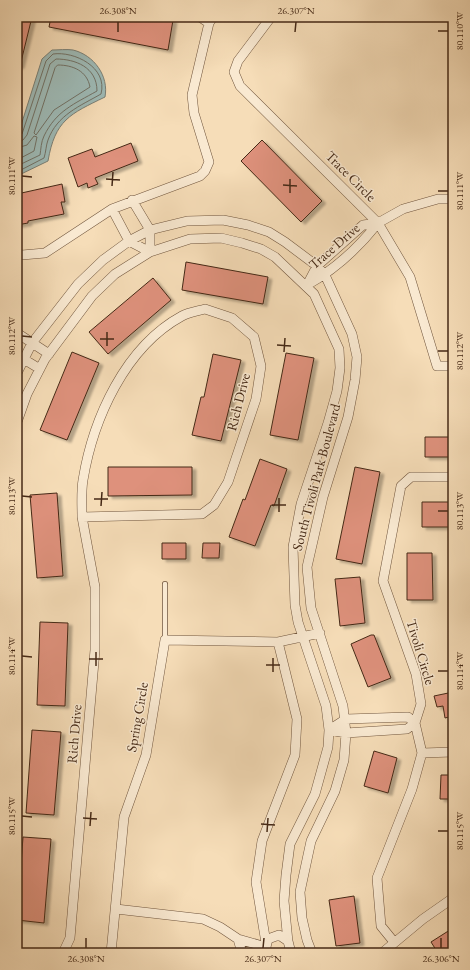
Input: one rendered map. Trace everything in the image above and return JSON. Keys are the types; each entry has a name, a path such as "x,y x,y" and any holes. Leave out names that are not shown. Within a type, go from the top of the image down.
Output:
{"street":[{"path":"17,254 45,253 112,209 132,200 200,176 205,171 209,162 194,114 192,95 211,20 200,17"},
{"name":"Trace Circle","path":"271,17 238,61 234,72 240,86 378,223 410,277 437,366 453,366"},
{"name":"Trace Drive","path":"306,285 325,275 368,235 378,223 403,209 438,199 453,199"},
{"path":"112,209 129,241 150,252 150,230 132,200"},
{"name":"South Tivoli Park Boulevard","path":"17,373 20,357 78,284 103,260 129,241 150,230 187,221 222,220 269,232 286,242 317,266 325,275 352,334 356,357 355,380 348,417 322,497 307,567 310,608 320,633 346,720 344,760 335,791 311,841 300,892 302,918 307,940 312,953"},
{"name":"Trace Drive","path":"306,285 317,266 363,225 378,223"},
{"name":"South Tivoli Park Boulevard","path":"17,422 27,394 40,368 92,296 115,274 150,252 190,239 221,238 261,249 275,257 314,294 339,349 340,368 337,391 328,423 301,504 293,547 295,605 303,637 326,706 329,730 328,747 315,794 290,844 284,902 289,948"},
{"name":"Rich Drive","path":"63,953 70,938 95,650 94,587 82,517 83,482 90,447 104,408 125,371 149,340 183,316 205,309 232,318 254,337 261,366 256,399 243,440 228,482 214,506 202,514 82,517"},
{"path":"17,333 49,354"},
{"path":"20,357 40,368"},
{"name":"Tivoli Circle","path":"415,723 421,704 416,674 384,581 401,486 411,477 453,477"},
{"path":"164,640 278,642 320,633"},
{"name":"Spring Circle","path":"111,953 124,817 146,755 164,640"},
{"path":"267,948 256,882 262,841 295,755 297,719 278,642"},
{"path":"329,730 346,720 408,717 415,723 422,753 412,790 377,878 381,926 394,942"},
{"path":"329,730 346,733 407,729 415,723"},
{"path":"422,753 453,752"},
{"path":"382,953 394,942 453,898"},
{"path":"116,909 203,919 220,927 238,939 267,948"},
{"path":"267,948 271,937 279,935 286,938 289,948 307,940"},
{"path":"238,939 242,953"}],"lane":[{"path":"164,640 165,584"},
{"path":"69,953 70,938"}],"water":[{"path":"52,50 73,50 87,56 102,74 106,89 105,97 82,108 66,120 55,136 48,161 17,176 17,138 42,59"}],"building":[{"path":"17,17 32,17 20,66 17,66"},
{"path":"51,17 158,17 173,20 168,50 49,27"},
{"path":"262,140 322,201 301,222 241,161"},
{"path":"131,143 138,161 95,178 98,184 88,188 87,183 78,187 68,158 92,149 95,157"},
{"path":"62,184 65,202 61,202 64,214 28,221 28,223 17,225 17,194"},
{"path":"186,262 268,277 263,304 182,290"},
{"path":"153,278 171,300 108,354 89,332"},
{"path":"72,352 99,363 67,440 40,430"},
{"path":"286,353 314,358 298,440 270,435"},
{"path":"213,354 241,360 221,441 192,435 201,397 204,397"},
{"path":"425,437 453,437 453,457 425,457"},
{"path":"260,459 287,469 274,506 271,505 255,546 229,537 243,499 245,500"},
{"path":"108,467 192,467 192,495 108,496"},
{"path":"355,467 380,472 362,564 336,559"},
{"path":"57,493 63,576 37,578 30,495"},
{"path":"422,502 453,502 453,527 422,527"},
{"path":"162,543 186,543 186,559 162,559"},
{"path":"203,543 220,543 219,558 202,558"},
{"path":"407,553 432,553 433,600 407,600"},
{"path":"360,577 365,623 340,626 335,579"},
{"path":"40,622 68,623 65,706 37,705"},
{"path":"374,635 391,678 368,687 351,644"},
{"path":"453,692 453,716 445,718 443,706 437,707 434,696"},
{"path":"32,730 61,732 54,815 26,813"},
{"path":"374,751 397,758 388,793 364,786"},
{"path":"441,775 453,775 453,799 440,799"},
{"path":"23,837 51,839 44,923 17,920"},
{"path":"354,896 360,943 336,946 329,900"},
{"path":"453,928 453,953 438,953 431,942"}]}
